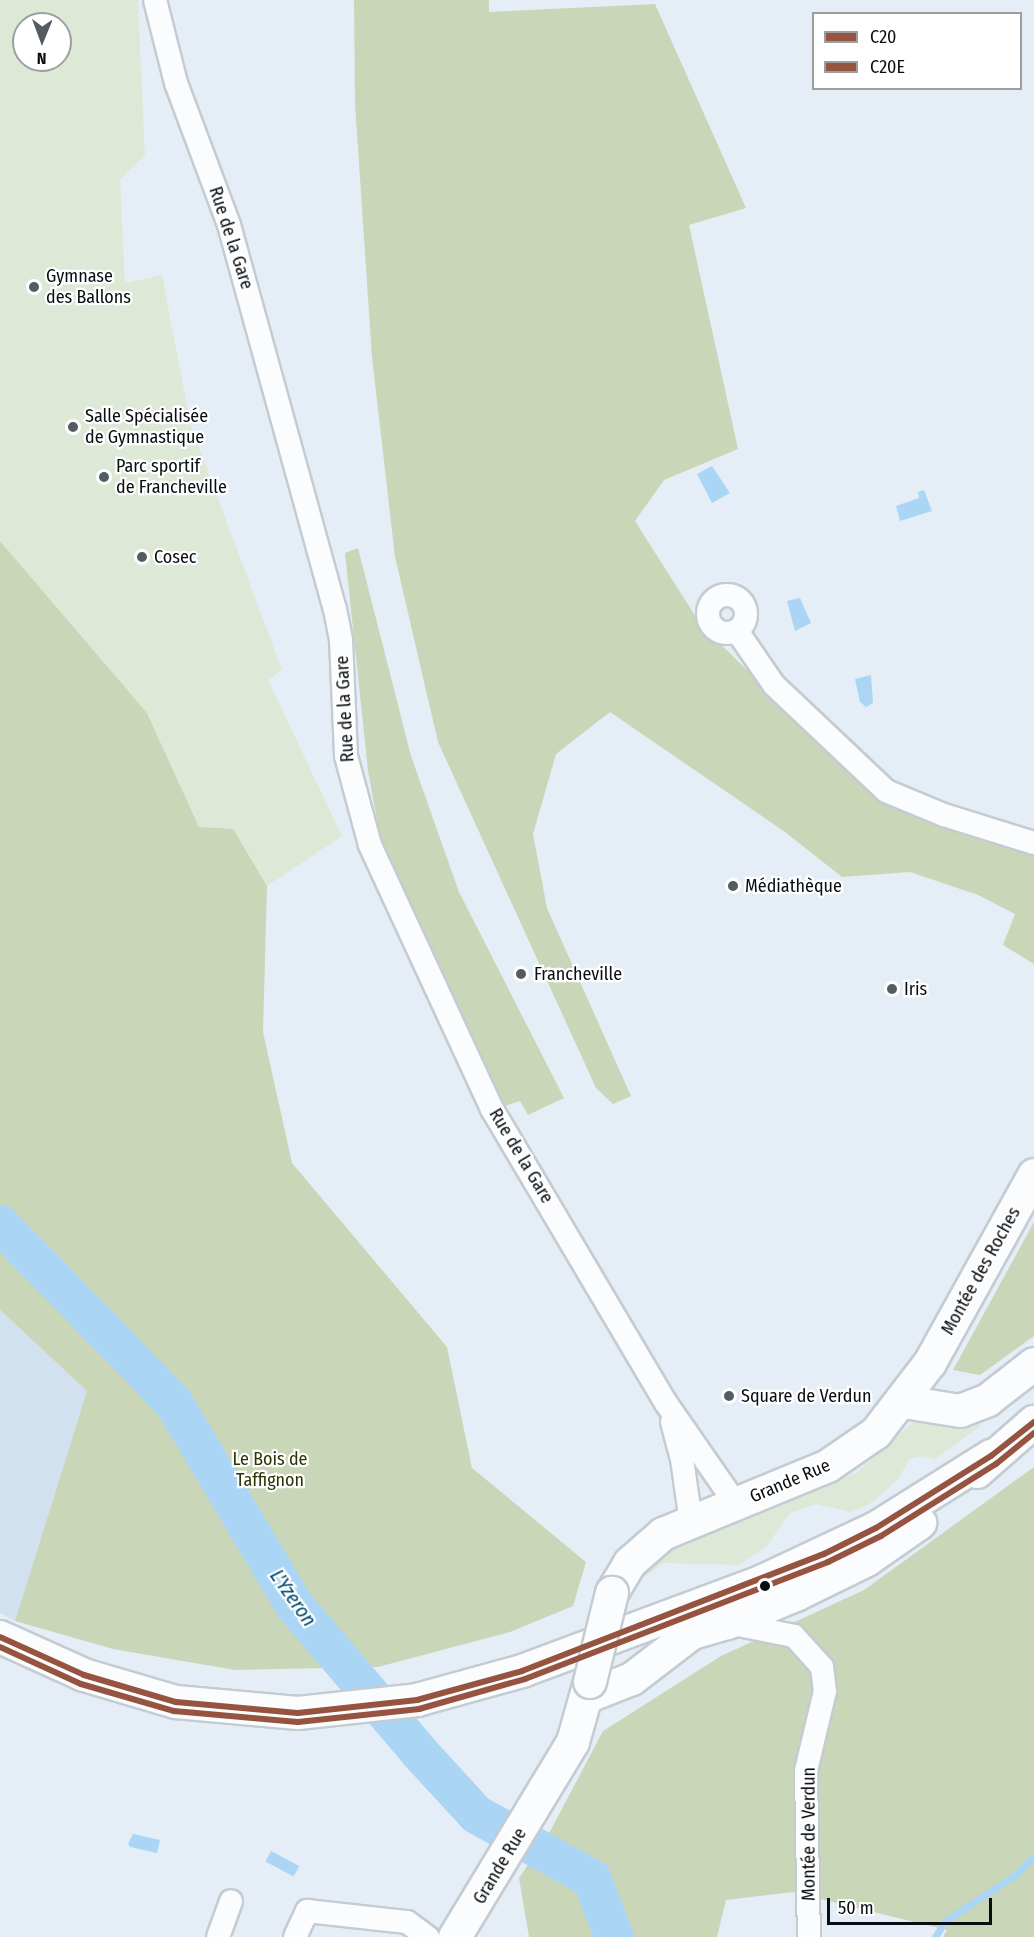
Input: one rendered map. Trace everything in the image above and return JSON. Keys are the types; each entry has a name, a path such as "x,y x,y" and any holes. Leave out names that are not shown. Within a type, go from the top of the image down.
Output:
{"street":[{"name":"Rue de la Gare","path":"155,0 170,64 232,235 335,609 342,649 346,756 370,845 492,1109 666,1403 736,1504"},
{"path":"737,631 774,685 886,791 944,815 1034,843"},
{"name":"Montée des Roches","path":"928,1366 1034,1175"},
{"path":"904,1402 945,1410 976,1406 1034,1364"},
{"path":"928,1366 949,1400 976,1406"},
{"name":"Grande Rue","path":"447,1936 573,1742 612,1593 630,1563 651,1542 691,1522 840,1460 876,1433 904,1402 928,1366"},
{"name":"Rue de la Gare","path":"666,1403 682,1459 691,1522"},
{"path":"0,1637 84,1675 176,1702 298,1713 417,1700 522,1671 824,1554 876,1528 991,1456 1034,1422"},
{"path":"588,1689 632,1679 692,1633 728,1623 796,1595 867,1560 906,1534 947,1502 991,1456"},
{"path":"728,1623 794,1636 796,1595"},
{"name":"Montée de Verdun","path":"794,1636 822,1667 825,1691 807,1771 809,1937"},
{"path":"218,1937 231,1901"},
{"path":"296,1937 307,1911 407,1922 447,1936"}],"shaded area":[{"path":"0,1310 87,1391 15,1621 0,1613"}],"green space":[{"name":"Parc sportif de Francheville","path":"0,0 138,0 145,155 120,179 125,283 162,275 191,426 282,670 268,680 342,836 267,886 233,830 199,827 147,713 0,541"},
{"path":"354,0 489,0 489,12 655,4 746,208 689,225 738,449 664,480 635,521 701,625 878,798 1034,851 1034,964 1003,945 1015,914 978,895 910,872 842,877 785,832 610,712 556,754 533,834 547,908 631,1096 613,1104 596,1088 438,742 395,557 372,357 355,104"},
{"name":"Le Bois de Taffignon","path":"0,541 147,713 199,827 233,829 267,886 263,1032 292,1163 447,1347 472,1468 586,1562 573,1606 510,1632 378,1667 235,1670 113,1649 15,1621 87,1391 0,1310"},
{"path":"358,548 411,756 459,892 564,1098 528,1115 520,1101 505,1106 382,847 368,771 345,553"},
{"path":"1034,1222 1034,1336 980,1375 953,1370"},
{"path":"917,1419 982,1425 935,1459 922,1456 909,1459 898,1480 868,1505 851,1512 816,1504 790,1513 767,1546 739,1565 663,1563 642,1579 650,1564 665,1551 856,1473"},
{"path":"1034,1467 1034,1937 943,1937 947,1930 792,1892 726,1900 717,1937 529,1937 519,1878 547,1837 603,1731 721,1656 864,1590"}],"water":[{"path":"712,466 730,493 712,503 697,474"},
{"path":"924,490 932,511 900,521 896,506 919,498 918,492"},
{"path":"800,598 811,623 795,631 787,601"},
{"path":"871,675 873,703 866,707 860,702 855,679"},
{"path":"133,1834 160,1840 157,1853 130,1847 128,1844"},
{"path":"271,1851 299,1866 294,1877 265,1862"}],"waterway":[{"name":"L'Yzeron","path":"0,1224 173,1402 294,1605 419,1752 476,1814 591,1878 614,1937"},
{"path":"935,1937 945,1921 1015,1875 1034,1856"}],"transit line":[{"name":"C20","path":"0,1637 84,1675 176,1702 298,1713 417,1700 522,1671 824,1554 876,1528 991,1456 1034,1422"},
{"name":"C20E","path":"0,1647 81,1684 174,1711 298,1722 419,1709 525,1679 828,1562 881,1536 996,1464 1034,1433"}],"place":[{"name":"Gymnase des Ballons","path":"34,287"},
{"name":"Salle Spécialisée de Gymnastique","path":"73,427"},
{"name":"Parc sportif de Francheville","path":"104,477"},
{"name":"Cosec","path":"142,557"},
{"name":"Médiathèque","path":"733,886"},
{"name":"Francheville","path":"521,974"},
{"name":"Iris","path":"892,989"},
{"name":"Square de Verdun","path":"729,1396"}]}
